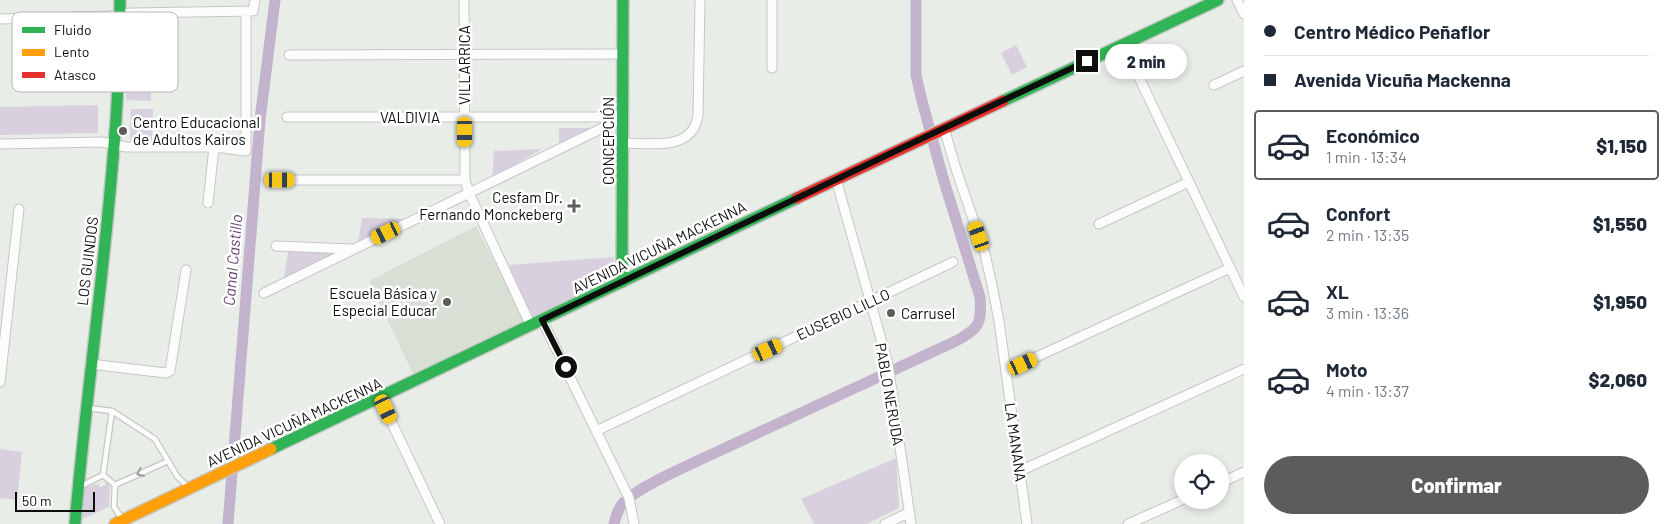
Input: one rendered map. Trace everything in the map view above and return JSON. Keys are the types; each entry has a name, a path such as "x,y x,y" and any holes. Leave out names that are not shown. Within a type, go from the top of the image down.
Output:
{"main road":[{"name":"CONCEPCIÓN","path":"622,0 622,282"},
{"name":"AVENIDA VICUÑA MACKENNA","path":"120,523 836,179 1218,0"},
{"name":"LOS GUINDOS","path":"75,524 77,488 114,144 116,92"}],"street":[{"path":"0,144 102,142 126,146 214,147 246,152 249,11 255,0"},
{"name":"VILLARRICA","path":"464,0 465,180 469,194 531,326"},
{"path":"623,143 673,142 683,139 695,126 698,115 700,0"},
{"path":"772,0 772,68"},
{"path":"1237,0 1244,14"},
{"path":"178,13 249,11"},
{"path":"1123,44 1244,297"},
{"path":"289,55 623,54"},
{"path":"1214,85 1244,71"},
{"name":"VALDIVIA","path":"287,117 623,118"},
{"path":"264,293 623,118"},
{"name":"LA MANANA","path":"944,128 985,254 999,322 1027,524"},
{"path":"208,203 214,147"},
{"name":"PABLO NERUDA","path":"836,179 888,364 911,524"},
{"path":"280,180 465,180"},
{"path":"1099,224 1189,182"},
{"path":"0,377 4,301 19,209"},
{"path":"276,246 354,249"},
{"name":"EUSEBIO LILLO","path":"596,431 953,262"},
{"path":"1006,371 1230,268"},
{"path":"90,364 166,374 170,371 186,270"},
{"path":"542,320 626,491 634,524"},
{"path":"1020,471 1244,368"},
{"path":"380,398 440,524"},
{"path":"1229,479 1244,472"},
{"path":"1128,524 1174,504"},
{"path":"885,524 910,512"}],"lane":[{"path":"86,408 112,411 155,439 177,476 189,489"},
{"path":"103,475 112,411"},
{"path":"115,485 168,460"},
{"path":"77,488 103,475"},
{"path":"103,475 115,485"},
{"path":"115,485 114,507 120,523"}],"shaded area":[{"path":"1016,45 1027,67 1012,75 1001,53"},
{"path":"126,92 151,92 151,101 126,100"},
{"path":"98,105 98,133 0,135 0,107"},
{"path":"131,109 153,109 152,143 130,143"},
{"path":"559,128 593,128 559,145"},
{"path":"542,149 492,178 494,151"},
{"path":"362,218 410,219 358,244"},
{"name":"Escuela Básica y Especial Educar","path":"476,226 526,323 413,374 369,281"},
{"path":"288,252 336,253 284,278"},
{"path":"614,257 612,286 534,323 509,265"},
{"path":"0,449 22,452 17,500 0,498"},
{"path":"896,458 899,508 867,524 814,524 801,499"},
{"path":"105,482 110,484 109,507 78,521 84,487 99,484 99,487 106,485"}],"waterway":[{"name":"Canal Castillo","path":"228,524 260,120 275,0"},
{"path":"614,524 622,504 647,486 956,341 970,333 977,325 980,314 980,297 943,178 916,75 916,0"}],"traffic: fast":[{"path":"120,0 120,12"},
{"path":"622,282 623,0"},
{"path":"1003,101 1218,0"},
{"path":"75,524 111,181 117,92"},
{"path":"271,449 797,198"}],"traffic: slow":[{"path":"115,524 271,449"}],"traffic: jam":[{"path":"797,198 1003,101"}],"place":[{"name":"Centro Educacional de Adultos Kairos","path":"123,131"},
{"name":"Cesfam Dr. Fernando Monckeberg","path":"574,206"},
{"name":"Escuela Básica y Especial Educar","path":"447,302"},
{"name":"Carrusel","path":"891,313"}],"route":[{"path":"566,367 542,320 1087,61"}]}
